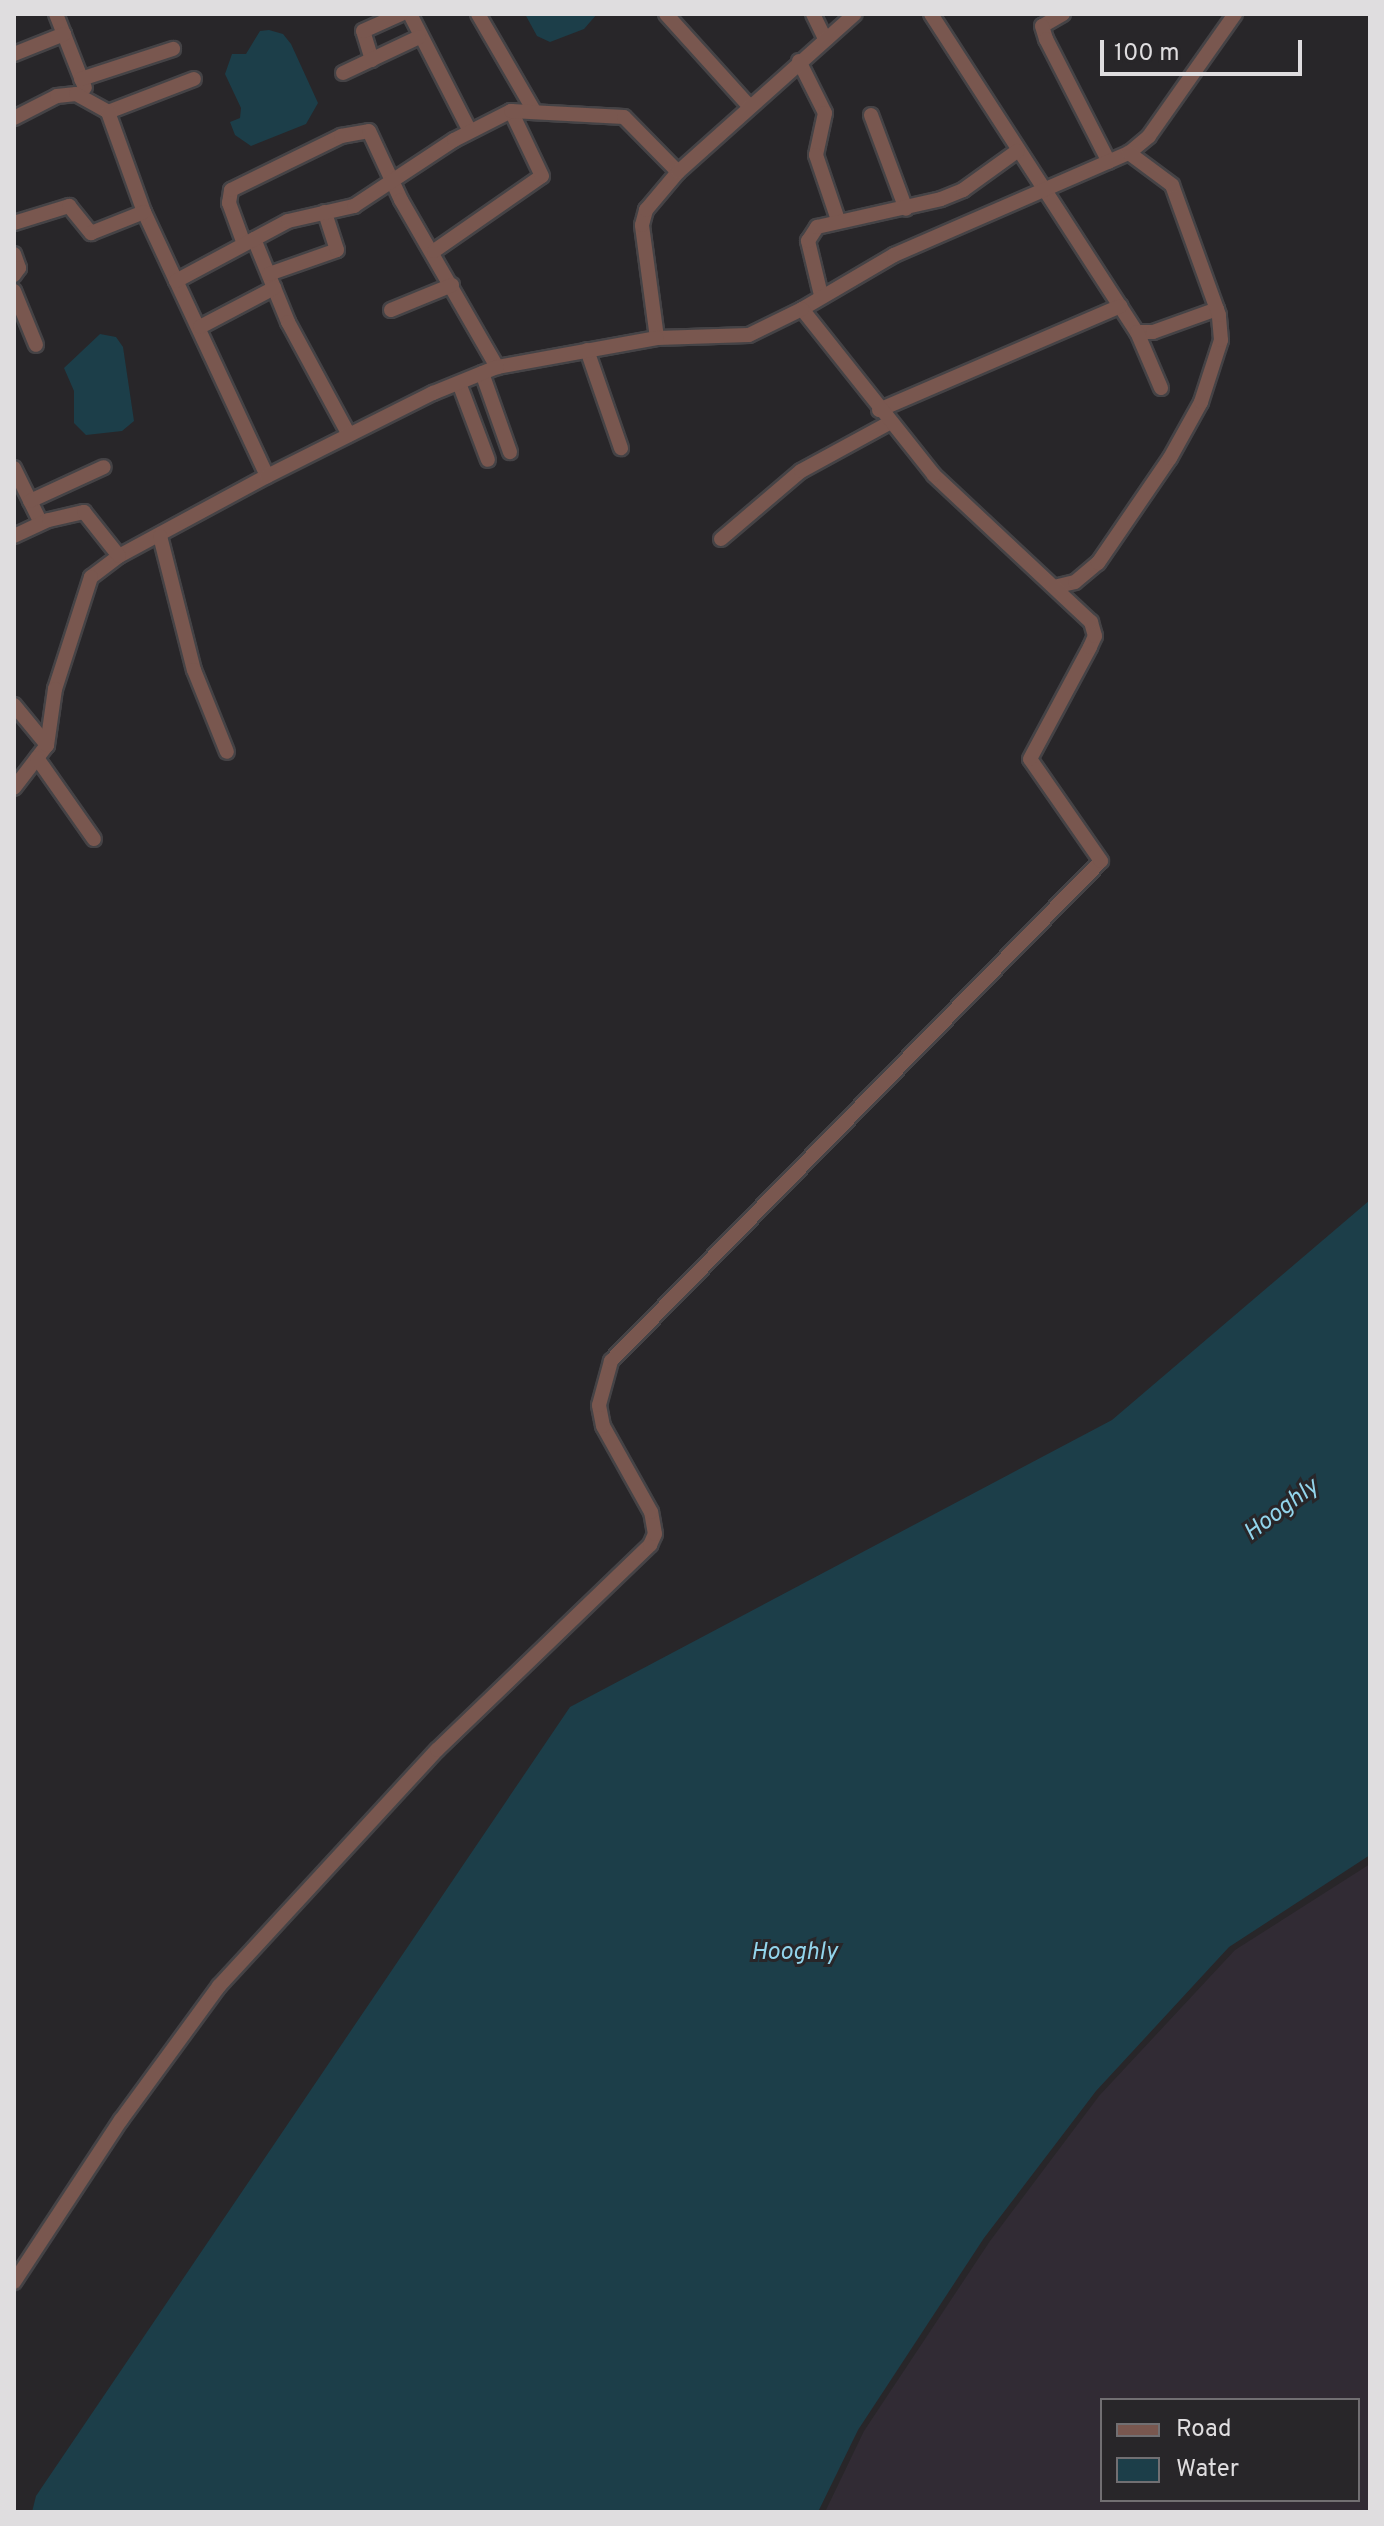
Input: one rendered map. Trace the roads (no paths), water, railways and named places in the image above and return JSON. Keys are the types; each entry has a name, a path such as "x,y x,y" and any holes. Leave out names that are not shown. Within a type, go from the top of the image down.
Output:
{"street":[{"path":"56,14 89,97 108,112 144,212 267,476"},
{"path":"372,60 363,31 401,14"},
{"path":"410,14 419,37 470,131"},
{"path":"478,14 533,109"},
{"path":"666,14 749,106"},
{"path":"813,14 824,37"},
{"path":"657,338 642,225 646,210 678,172 824,37 855,14"},
{"path":"931,14 1137,332 1161,388"},
{"path":"1063,14 1042,26 1046,39 1109,162"},
{"path":"14,788 47,745 55,689 86,586 99,569 119,556 349,435 497,367 657,338 749,335 802,309 821,295 894,255 1129,153 1154,129 1235,14"},
{"path":"14,54 64,34"},
{"path":"343,73 419,37"},
{"path":"81,79 173,49"},
{"path":"799,61 825,113 816,155 838,220"},
{"path":"108,112 194,79"},
{"path":"14,118 57,96 89,97"},
{"path":"176,281 288,221 354,206 470,131 511,111 533,109 624,117 678,172"},
{"path":"434,251 542,176 511,111"},
{"path":"871,115 906,209"},
{"path":"349,435 229,203 231,190 341,136 369,131 392,182 434,251 497,367"},
{"path":"821,295 809,236 817,227 838,220 906,209 963,190 1017,151"},
{"path":"1058,586 1075,582 1098,563 1170,458 1212,373 1221,340 1217,309 1169,177 1129,153"},
{"path":"14,223 69,206 91,233 144,212"},
{"path":"200,327 271,281 337,250 325,212"},
{"path":"14,254 19,268 14,275"},
{"path":"391,310 452,285"},
{"path":"15,299 36,345"},
{"path":"879,410 1121,306"},
{"path":"14,2282 121,2120 219,1986 437,1750 650,1545 655,1534 651,1512 603,1426 599,1405 611,1361 1101,861 1030,759 1095,636 1091,622 1058,586 965,505 889,423 802,309"},
{"path":"1137,332 1153,332 1217,309"},
{"path":"587,350 621,448"},
{"path":"482,373 510,452"},
{"path":"459,383 488,460"},
{"path":"721,539 801,471 889,423"},
{"path":"14,536 36,512 104,467"},
{"path":"14,468 36,512"},
{"path":"14,492 36,512 90,515 119,556"},
{"path":"160,536 194,670 227,752"},
{"path":"14,705 47,745"},
{"path":"37,758 94,839"}],"water":[{"path":"525,14 597,14 584,29 550,42 537,36"},
{"path":"260,31 283,34 291,44 318,103 306,124 251,146 235,135 230,122 240,118 241,108 225,74 232,54 246,54"},
{"path":"100,334 116,337 123,347 134,421 122,431 86,435 74,423 74,391 64,368"},
{"name":"Hooghly","path":"1370,1200 1370,1855 1229,1947 1096,2091 984,2238 858,2430 818,2512 32,2512 36,2496 570,1707 1112,1420"}]}
